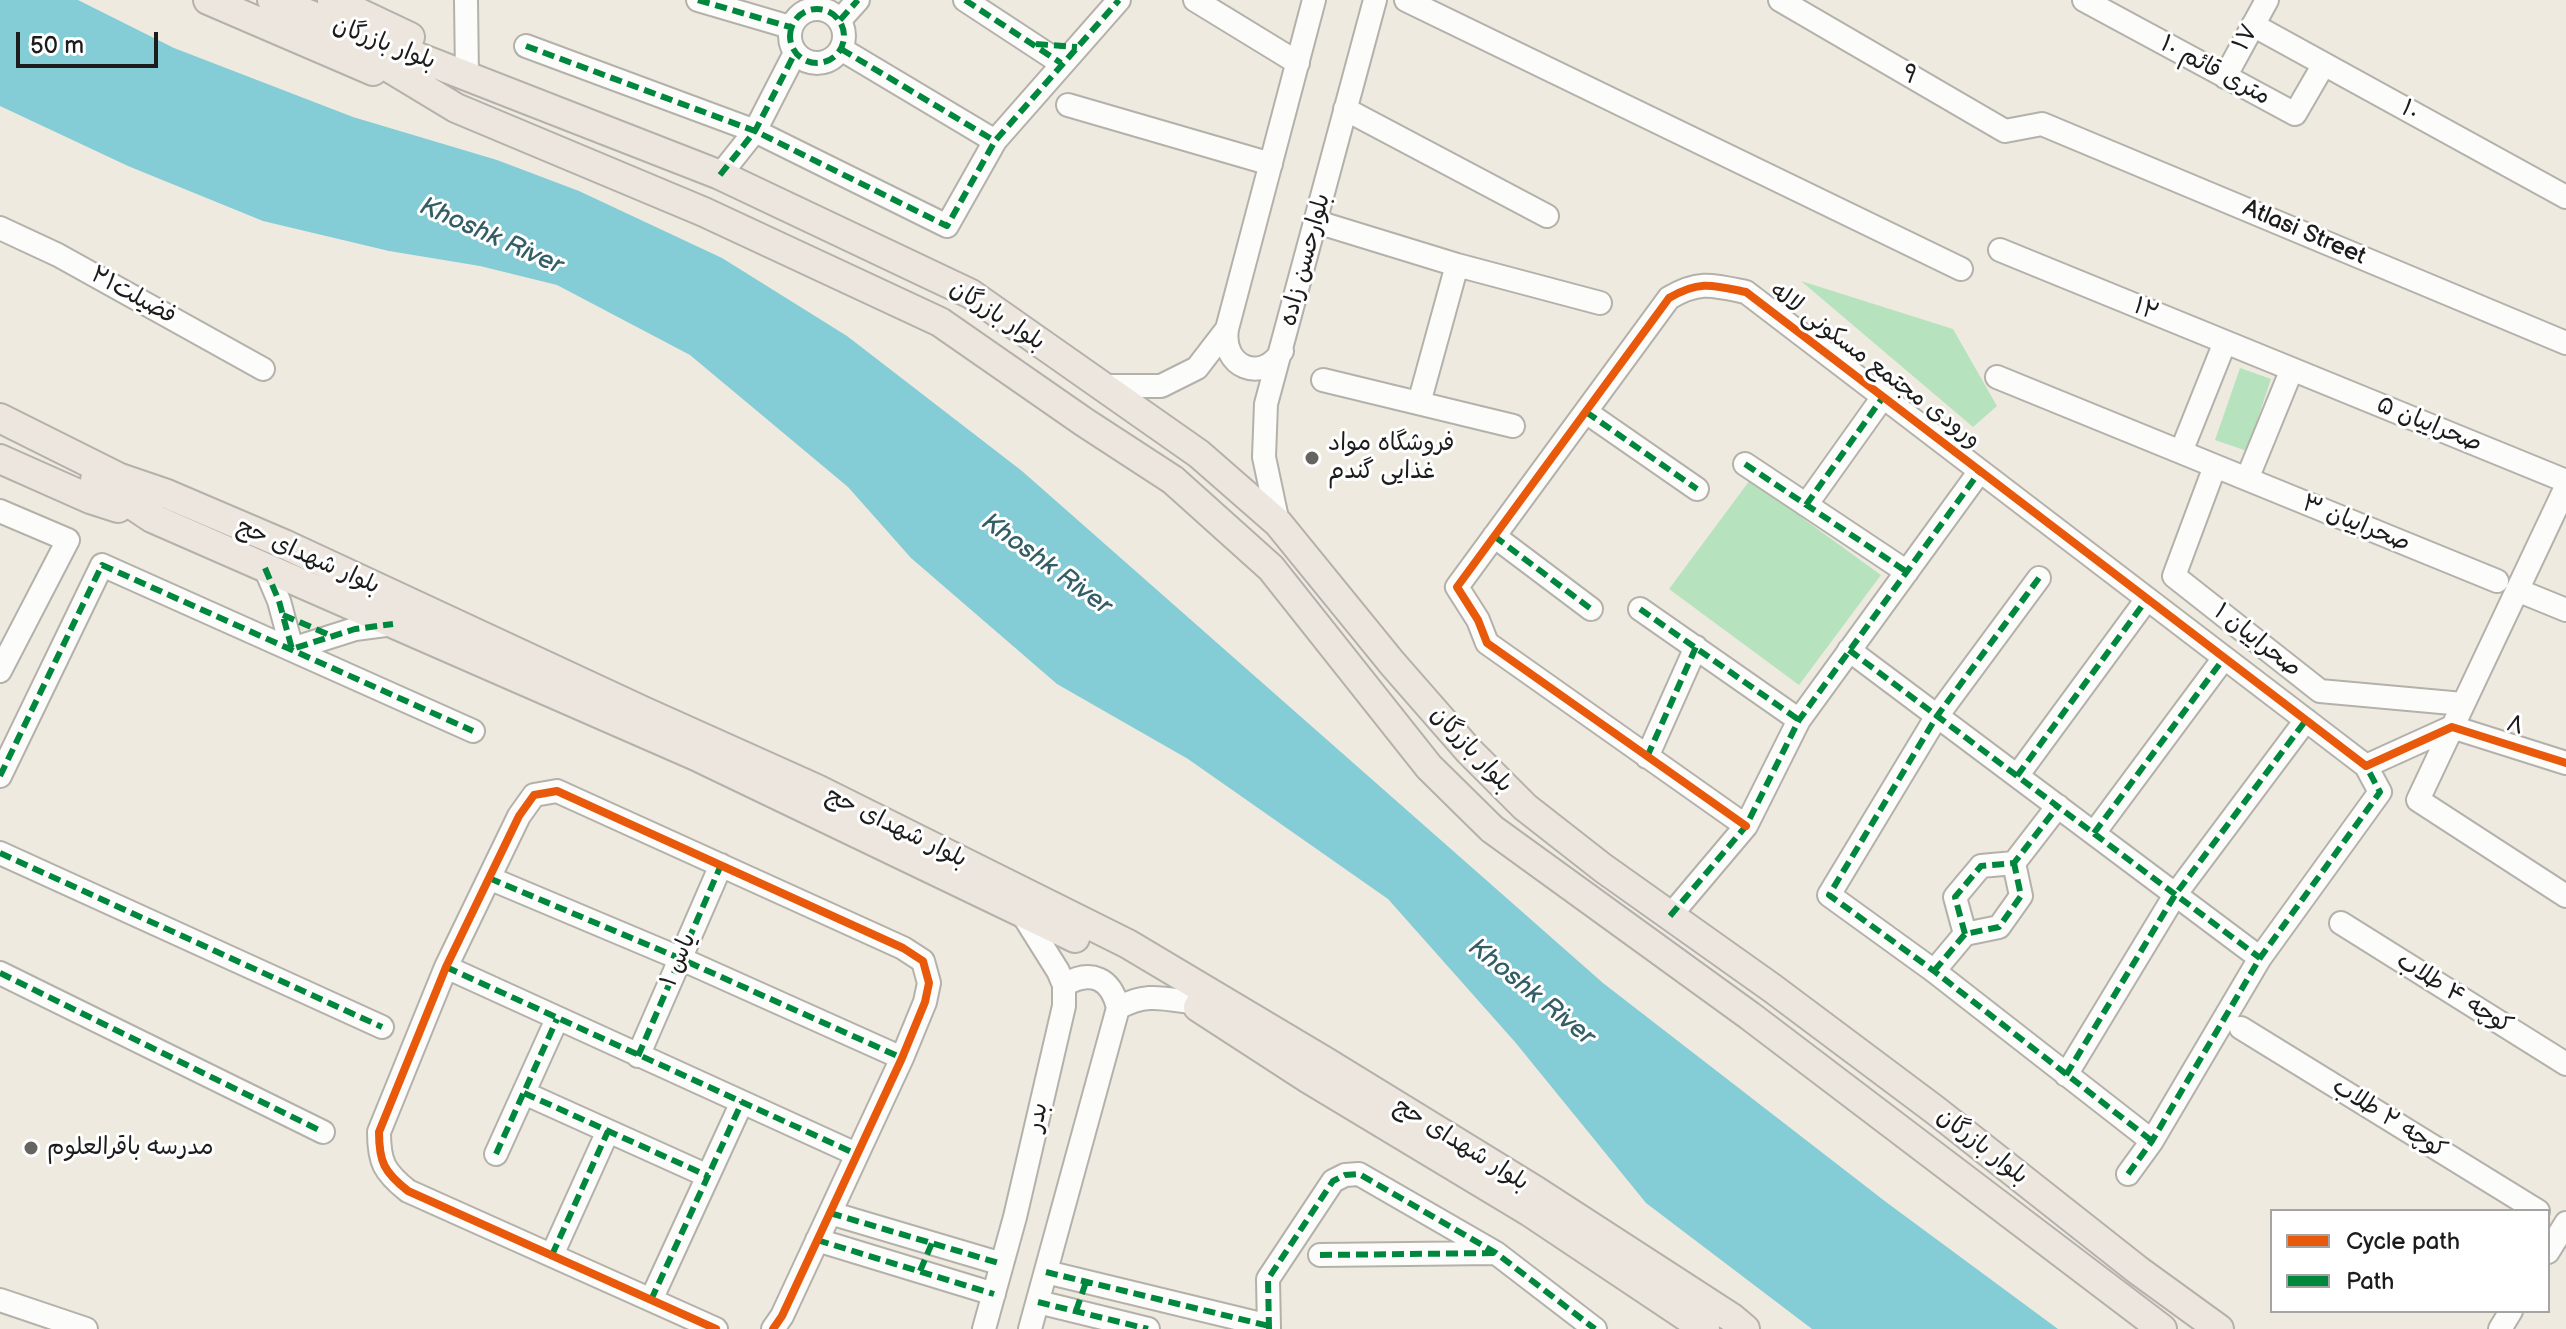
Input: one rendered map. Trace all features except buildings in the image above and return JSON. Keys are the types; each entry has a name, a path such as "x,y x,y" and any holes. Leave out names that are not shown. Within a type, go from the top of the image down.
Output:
{"main road":[{"path":"208,0 456,108"},
{"path":"332,0 406,34 467,76"},
{"name":"بلوار بازرگان","path":"282,4 456,108 704,212 940,322 1173,480 1271,568 1429,767 1492,829 1750,1016 2162,1329"},
{"name":"بلوار بازرگان","path":"282,4 720,175 971,294 1199,454 1278,523 1392,663 1469,751 1525,807 1603,868 1772,988 1935,1110 2139,1271 2219,1329"},
{"path":"0,397 117,458 167,494"},
{"name":"بلوار شهدای حج","path":"0,418 120,478 167,494 284,544 817,789 1128,944 1536,1191 1745,1329"},
{"name":"بلوار شهدای حج","path":"0,437 102,483 152,518 696,756 1089,945 1190,1002 1309,1079 1530,1212 1705,1329"},
{"path":"0,459 90,499 152,518"},
{"path":"1905,1134 1935,1110"}],"street":[{"path":"466,0 467,76"},
{"path":"698,0 790,27"},
{"path":"840,20 858,0"},
{"path":"965,0 1061,63"},
{"path":"526,46 755,131 947,226 995,141 1119,0"},
{"path":"1195,0 1298,63"},
{"path":"1282,350 1276,360 1256,369 1244,367 1235,361 1225,341 1314,0"},
{"name":"بلوارحسن زاده","path":"1278,523 1264,457 1266,404 1375,0"},
{"path":"1406,0 1961,269"},
{"name":"۹","path":"1780,0 2005,131 2042,124"},
{"name":"۱۰ متری قائم","path":"2084,0 2295,114 2324,64"},
{"name":"۱۷","path":"2225,77 2267,0"},
{"path":"809,9 826,10 840,20 844,35 841,49 827,61 810,62 795,53 791,45 790,27 801,13 809,9"},
{"name":"۱۰","path":"2253,25 2566,197"},
{"path":"1036,44 1077,47"},
{"path":"841,49 995,141"},
{"path":"720,175 755,131 795,53"},
{"path":"1068,105 1271,164"},
{"path":"1345,109 1547,216"},
{"name":"Atlasi Street","path":"2042,124 2566,343"},
{"path":"1317,222 1457,265 1600,303"},
{"name":"فضیلت۲۱","path":"0,228 58,255 263,369"},
{"name":"۱۲","path":"2000,250 2292,369"},
{"path":"1419,403 1457,265"},
{"name":"ورودی مجتمع مسکونی لاله","path":"1746,826 1487,643 1478,620 1457,587 1669,298 1690,286 1716,286 1746,292 2366,766"},
{"path":"1100,386 1161,386 1197,368 1227,329"},
{"path":"2181,452 2225,342"},
{"path":"2247,479 2292,369"},
{"name":"۵ صحراییان","path":"2292,369 2566,481"},
{"path":"1997,377 2215,466"},
{"path":"1323,380 1513,426"},
{"path":"1806,505 1883,397"},
{"path":"1586,412 1697,489"},
{"path":"1745,464 1907,572"},
{"name":"صحراییان ۳","path":"2215,466 2507,586"},
{"name":"صحراییان ۱","path":"2215,466 2174,576 2320,691 2463,704"},
{"path":"1670,916 1746,826 1799,720 1980,471"},
{"path":"2566,487 2507,586 2463,704 2418,800 2566,896"},
{"path":"0,511 68,540 0,671"},
{"path":"1494,536 1591,609"},
{"path":"0,776 102,565 473,731"},
{"path":"265,568 292,649"},
{"path":"2039,578 1937,716 1829,895 1934,971 2152,1141"},
{"path":"2507,586 2566,610"},
{"path":"2017,776 2147,599"},
{"path":"1640,609 1799,720"},
{"path":"283,615 332,636"},
{"path":"292,649 355,629 393,624"},
{"path":"1647,757 1696,647"},
{"path":"1849,650 2260,958"},
{"path":"2094,833 2224,658"},
{"path":"2066,1075 2175,895 2306,720"},
{"path":"2128,1174 2152,1141 2260,958 2380,792 2366,766 2452,727"},
{"name":"۸","path":"2452,727 2566,763"},
{"path":"716,1329 408,1191 389,1176 379,1154 379,1132 446,967 519,816 534,795 557,791 903,948 923,961 929,983 925,1002 830,1213 773,1329"},
{"path":"1965,934 1955,897 1981,866 2014,863 2058,806"},
{"path":"0,853 382,1027"},
{"path":"1934,971 1965,934 1999,927 2021,896 2014,863"},
{"name":"یاس ۱","path":"638,1056 721,865"},
{"path":"489,878 679,958 902,1058"},
{"path":"1021,912 1064,985 1077,977 1092,976 1105,982 1114,994 1118,1008 1134,999 1153,997 1190,1002"},
{"name":"کوچه ۴ طلاب","path":"2341,923 2566,1064"},
{"path":"446,967 856,1154"},
{"path":"0,973 323,1132"},
{"name":"بدر","path":"984,1329 1064,1006 1064,985"},
{"name":"بدر","path":"1030,1329 1118,1008"},
{"path":"496,1154 557,1019"},
{"name":"کوچه ۲ طلاب","path":"2241,1028 2535,1209"},
{"path":"524,1093 708,1176"},
{"path":"651,1300 742,1102"},
{"path":"552,1255 608,1131"},
{"path":"1046,1272 1269,1328 1268,1279 1333,1181 1345,1175 1359,1174 1496,1253 1595,1329"},
{"path":"830,1213 1002,1264"},
{"path":"817,1240 994,1294"},
{"path":"920,1271 932,1243"},
{"path":"1320,1255 1496,1253"},
{"path":"1076,1311 1086,1282"},
{"path":"0,1300 86,1329"},
{"path":"1038,1302 1148,1329"}],"green space":[{"path":"1801,281 1953,329 1997,406 1973,427"},
{"path":"2240,368 2271,379 2247,451 2215,440"},
{"path":"1750,480 1881,575 1799,685 1669,589"}],"water":[{"name":"Khoshk River","path":"0,0 78,0 174,48 353,117 497,160 579,191 722,258 847,336 1022,471 1603,983 1886,1202 2058,1329 1812,1329 1646,1203 1515,1042 1388,899 1188,759 1057,684 911,558 848,487 690,355 557,285 480,266 389,251 263,221 128,166 0,106"}],"marked path":[{"path":"698,0 790,27"},
{"path":"840,20 858,0"},
{"path":"965,0 1061,63"},
{"path":"526,46 755,131 947,226 995,141 1119,0"},
{"path":"817,9 836,17 844,36 836,55 817,63 798,55 790,36 798,17 817,9"},
{"path":"1036,44 1077,47"},
{"path":"841,49 995,141"},
{"path":"720,175 755,131 795,53"},
{"path":"1806,505 1883,397"},
{"path":"1586,412 1697,489"},
{"path":"1745,464 1907,572"},
{"path":"1670,916 1746,826 1799,720 1980,471"},
{"path":"1494,536 1591,609"},
{"path":"0,776 102,565 473,731"},
{"path":"265,568 279,601 292,649 355,629 393,624"},
{"path":"2039,578 1937,716 1829,895 1934,971 2152,1141"},
{"path":"2017,776 2147,599"},
{"path":"1640,609 1799,720"},
{"path":"283,615 332,636"},
{"path":"1647,757 1696,647"},
{"path":"1849,650 2260,958"},
{"path":"2094,833 2224,658"},
{"path":"2066,1075 2175,895 2306,720"},
{"path":"2128,1174 2152,1141 2260,958 2380,792 2366,766"},
{"path":"1965,934 1955,897 1981,866 2014,863 2058,806"},
{"path":"0,853 382,1027"},
{"path":"1934,971 1965,934 1999,927 2021,896 2014,863"},
{"path":"638,1056 721,865"},
{"path":"489,878 679,958 902,1058"},
{"path":"446,967 856,1154"},
{"path":"0,973 323,1132"},
{"path":"496,1154 557,1019"},
{"path":"524,1093 708,1176"},
{"path":"651,1300 742,1102"},
{"path":"552,1255 608,1131"},
{"path":"1269,1329 1268,1279 1333,1181 1345,1175 1359,1174 1496,1253 1595,1329"},
{"path":"830,1213 1002,1264"},
{"path":"817,1240 994,1294"},
{"path":"920,1271 932,1243"},
{"path":"1320,1255 1496,1253"},
{"path":"1046,1272 1269,1326"},
{"path":"1076,1311 1086,1282"},
{"path":"1038,1302 1148,1329"}],"cycle path":[{"path":"1746,826 1487,643 1478,620 1457,587 1669,298 1698,286 1746,292 2366,766 2452,727 2566,763"},
{"path":"716,1329 408,1191 384,1166 379,1132 446,967 519,816 534,795 557,791 903,948 923,961 929,983 925,1002 902,1058 782,1316 773,1329"}],"place":[{"name":"فروشگاه مواد غذایی گندم","path":"1312,458"},
{"name":"مدرسه باقرالعلوم","path":"31,1148"}]}
